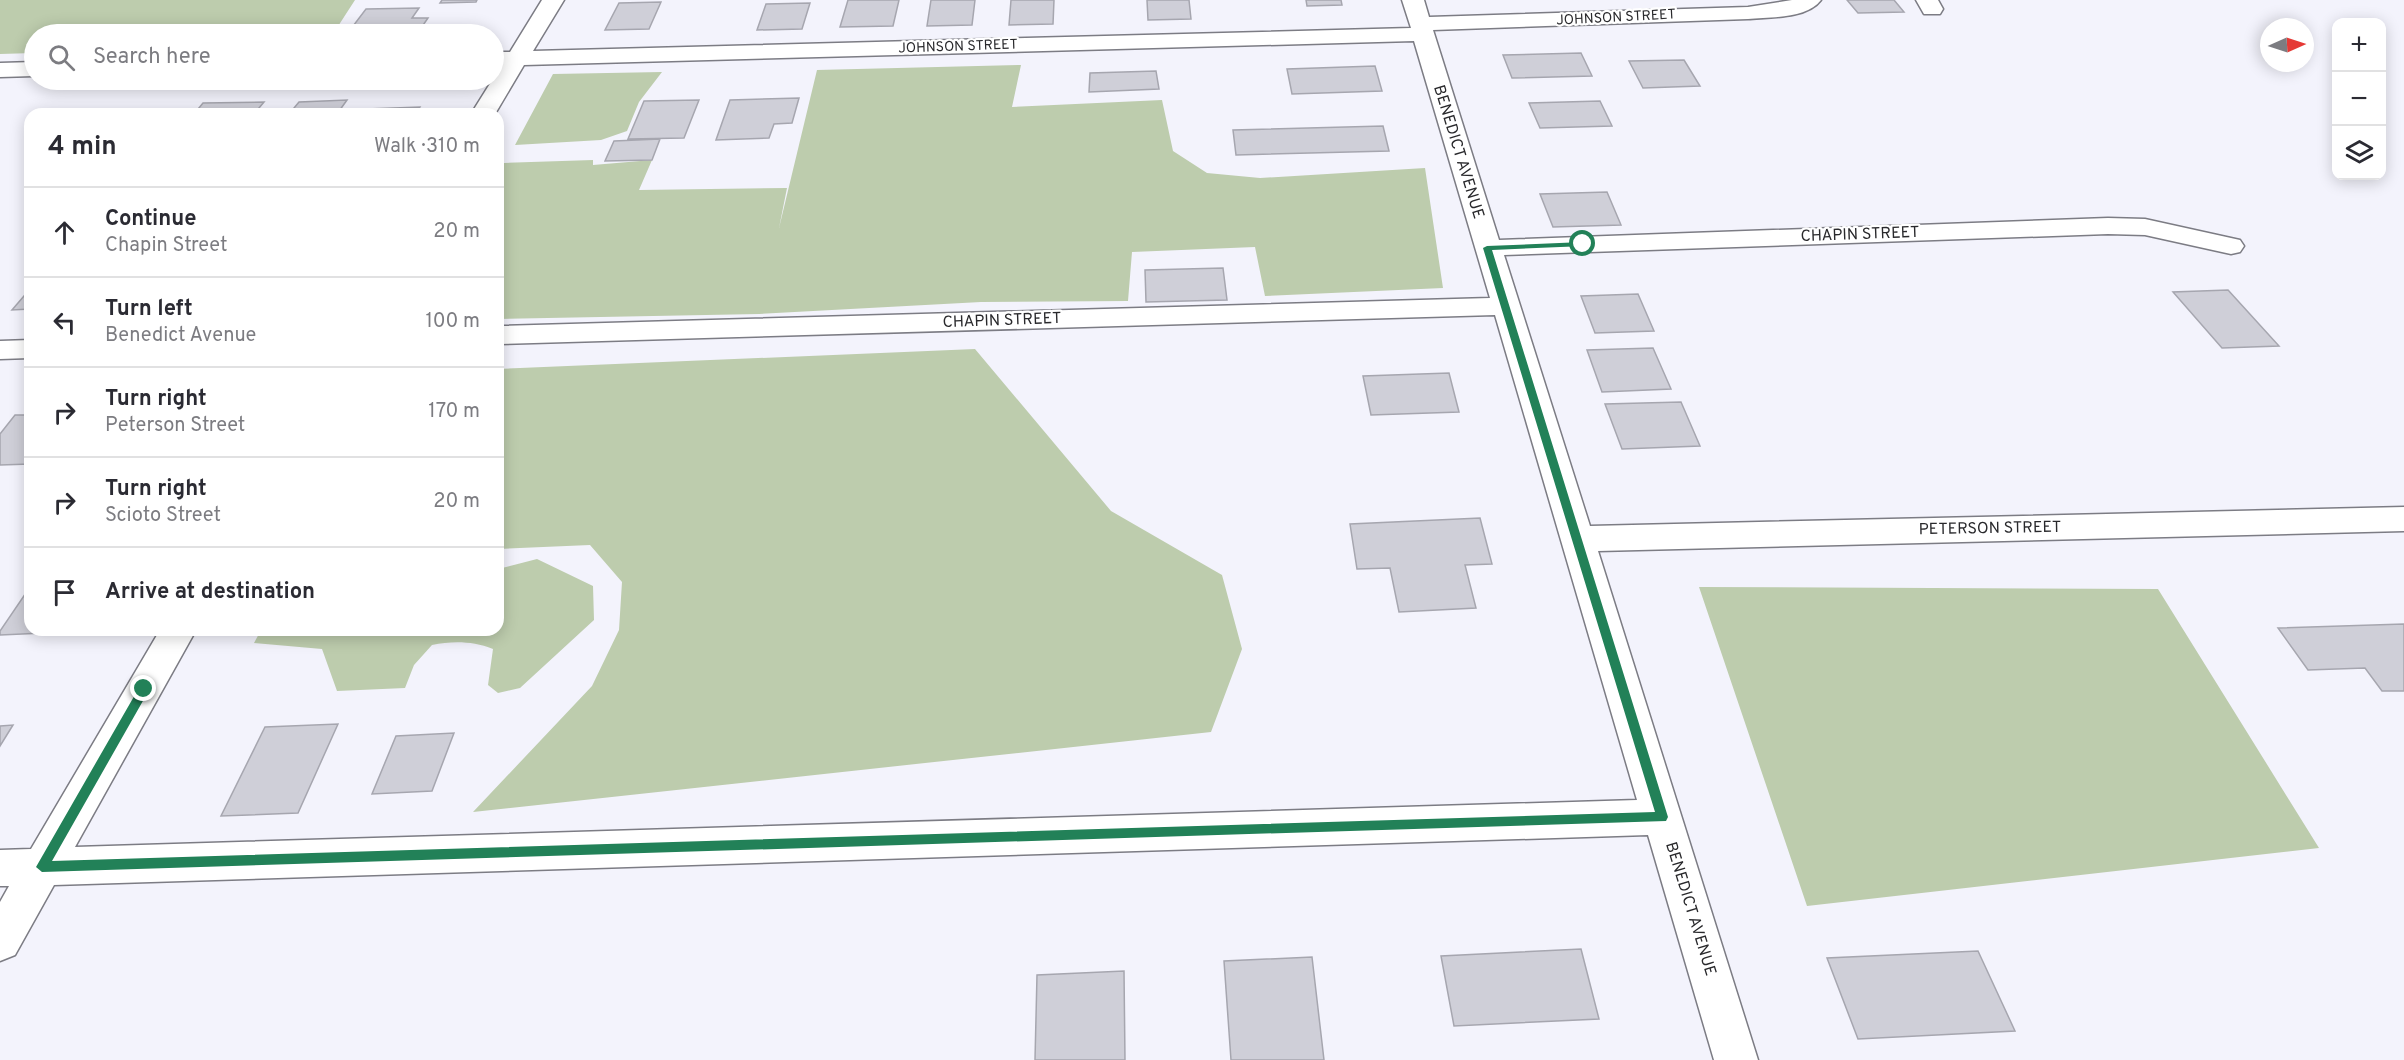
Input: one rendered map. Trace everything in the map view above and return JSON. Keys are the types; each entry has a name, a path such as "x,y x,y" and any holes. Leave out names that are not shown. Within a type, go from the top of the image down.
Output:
{"street":[{"path":"504,79 553,0"},
{"name":"JOHNSON STREET","path":"504,59 1418,19 1757,12 1789,9 1810,0"},
{"name":"BENEDICT AVENUE","path":"1418,19 1736,1060"},
{"path":"0,69 24,69"},
{"path":"487,108 497,90"},
{"name":"CHAPIN STREET","path":"1487,248 2108,226 2145,227 2231,246"},
{"name":"CHAPIN STREET","path":"504,335 1505,306"},
{"path":"0,350 24,349"},
{"name":"PETERSON STREET","path":"1577,538 2404,519"},
{"path":"0,941 175,636"},
{"path":"0,868 1662,817"}],"green space":[{"path":"0,0 355,0 339,24 24,24 24,53 0,54"},
{"path":"1021,65 1012,107 1162,100 1173,151 1207,173 1260,178 1425,168 1443,288 1265,296 1255,247 1132,252 1128,301 981,302 759,314 504,319 504,163 593,160 593,165 652,160 639,190 787,188 779,228 817,70"},
{"path":"662,72 639,102 627,131 601,140 515,145 553,74"},
{"path":"975,349 1111,511 1222,575 1242,649 1211,732 473,812 592,686 619,630 622,582 590,545 504,549 504,369"},
{"path":"537,559 593,586 594,620 520,688 498,693 488,685 493,649 478,644 455,642 432,645 414,665 405,688 337,691 322,649 254,643 258,636 504,636 504,567"},
{"path":"1699,587 2158,589 2319,848 1807,906"}],"building":[{"path":"442,0 477,0 476,2 440,3"},
{"path":"848,0 899,0 893,26 840,27"},
{"path":"931,0 975,0 972,25 927,26"},
{"path":"1011,0 1054,0 1053,24 1009,25"},
{"path":"1147,0 1189,0 1191,19 1148,20"},
{"path":"1306,0 1341,0 1342,5 1307,6"},
{"path":"1847,0 1894,0 1904,12 1858,13"},
{"path":"661,2 649,29 605,30 619,3"},
{"path":"810,3 802,29 757,30 766,4"},
{"path":"419,8 412,18 428,18 424,24 355,24 366,9"},
{"path":"1581,53 1592,76 1512,78 1503,55"},
{"path":"1684,60 1700,86 1643,88 1629,61"},
{"path":"1375,66 1382,91 1292,94 1287,69"},
{"path":"1156,71 1159,89 1089,92 1090,73"},
{"path":"799,98 792,123 774,124 769,138 716,140 730,100"},
{"path":"347,100 341,108 294,108 299,102"},
{"path":"699,100 684,138 628,139 644,101"},
{"path":"1600,101 1612,126 1540,128 1529,103"},
{"path":"264,102 259,108 199,108 203,103"},
{"path":"1383,126 1389,151 1236,155 1233,130"},
{"path":"660,139 652,160 605,161 614,141"},
{"path":"1607,192 1621,225 1553,227 1540,194"},
{"path":"1223,268 1227,300 1146,302 1145,270"},
{"path":"2228,290 2279,346 2222,348 2173,292"},
{"path":"1638,294 1654,331 1595,333 1581,296"},
{"path":"24,296 24,309 12,310"},
{"path":"1653,348 1671,389 1602,392 1587,350"},
{"path":"1449,373 1459,412 1371,415 1363,376"},
{"path":"1681,402 1700,446 1622,449 1605,404"},
{"path":"15,415 24,415 24,464 0,465 0,434"},
{"path":"1480,518 1492,564 1465,565 1476,608 1399,612 1390,568 1357,569 1350,524"},
{"path":"24,596 24,634 0,635 0,631"},
{"path":"2404,624 2404,691 2382,691 2365,668 2308,670 2278,628"},
{"path":"338,724 298,813 221,816 265,727"},
{"path":"13,725 0,746 0,726"},
{"path":"454,733 432,791 372,794 396,736"},
{"path":"1581,949 1599,1019 1454,1026 1441,956"},
{"path":"1978,951 2015,1031 1858,1039 1827,958"},
{"path":"1312,957 1324,1060 1231,1060 1224,961"},
{"path":"1124,971 1125,1060 1035,1060 1037,975"}],"route":[{"path":"144,689 42,867 1662,817 1487,248 1583,244"}]}
